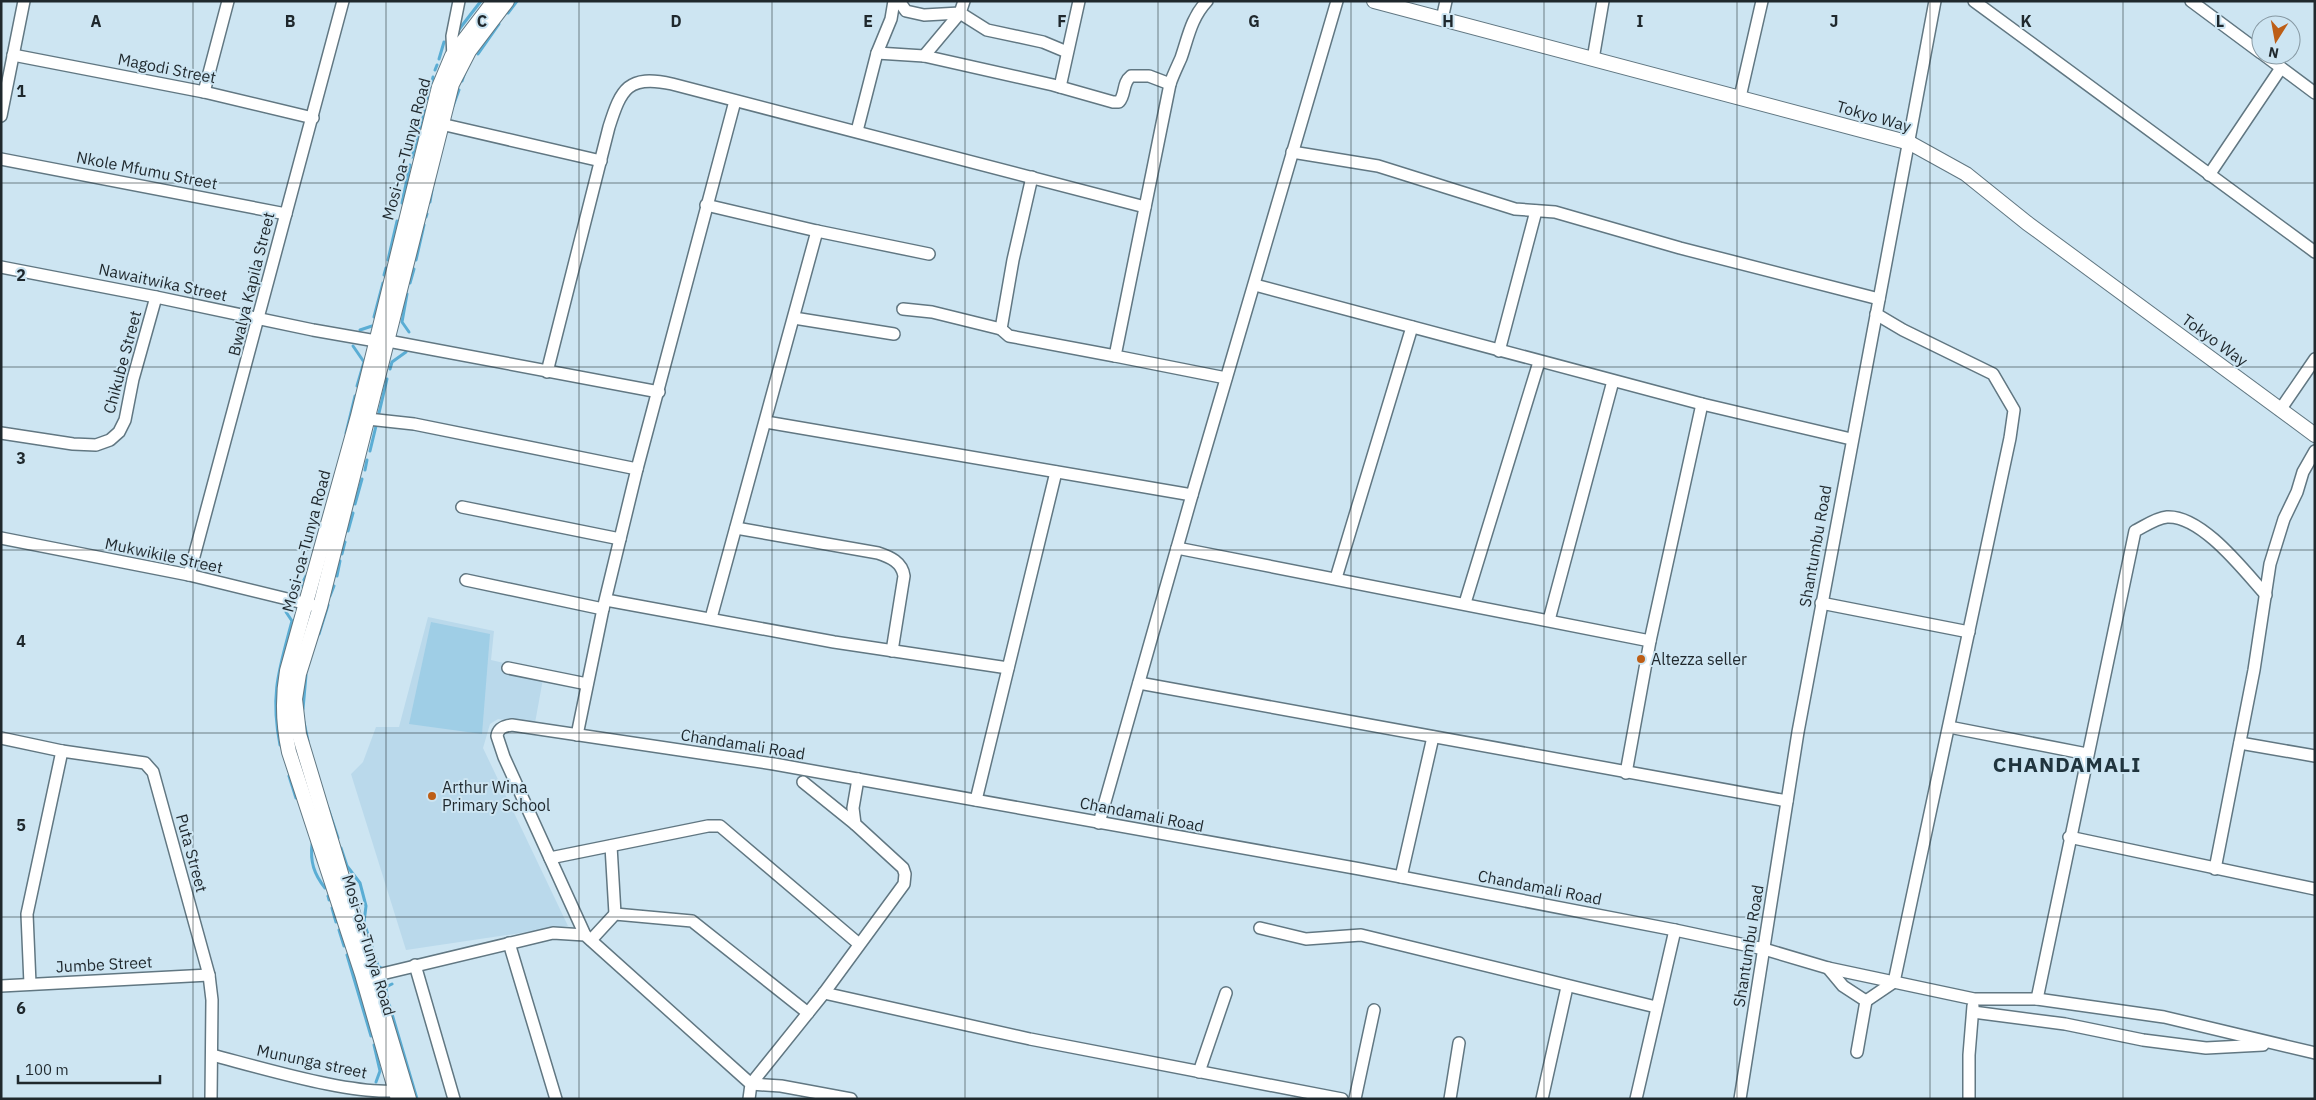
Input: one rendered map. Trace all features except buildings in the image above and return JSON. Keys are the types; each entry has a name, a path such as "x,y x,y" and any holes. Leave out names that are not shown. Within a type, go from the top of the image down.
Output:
{"main road":[{"name":"Mosi-oa-Tunya Road","path":"402,1094 368,977 293,764 286,736 283,704 287,671 314,605 368,418 382,341 429,121 439,87 494,1"},
{"name":"Mosi-oa-Tunya Road","path":"314,605 456,61 507,1"},
{"name":"Tokyo Way","path":"1374,1 1910,143 1966,174 2027,223 2315,435"}],"street":[{"path":"2,112 24,1"},
{"path":"204,92 228,1"},
{"name":"Bwalya Kapila Street","path":"189,575 260,319 343,1"},
{"path":"456,61 452,36 459,1"},
{"path":"858,131 877,53 891,19 894,1"},
{"path":"899,1 906,11 924,15 960,13 987,30 1043,42 1067,52"},
{"path":"924,56 960,13 964,1"},
{"path":"1060,88 1079,1"},
{"path":"1115,356 1170,84 1198,10 1207,1"},
{"path":"1099,823 1192,494 1337,1"},
{"path":"1442,19 1446,1"},
{"path":"1592,59 1603,1"},
{"path":"1740,98 1762,1"},
{"name":"Shantumbu Road","path":"1740,1099 1787,802 1822,602 1851,439 1910,143 1935,1"},
{"path":"1974,1 2315,252"},
{"path":"2191,1 2251,46"},
{"path":"877,53 924,56 1119,102 1122,98 1125,83 1130,76 1149,76 1170,84"},
{"name":"Magodi Street","path":"13,55 204,92 313,118"},
{"path":"2277,65 2315,93"},
{"path":"2209,175 2281,68"},
{"path":"547,372 616,106 622,93 631,85 656,81 858,131 1145,208"},
{"path":"577,735 605,604 637,469 735,101"},
{"path":"441,124 601,161"},
{"path":"1292,152 1371,165 1515,209 1555,212 1680,248 1879,299"},
{"name":"Nkole Mfumu Street","path":"1,159 286,214"},
{"path":"1001,328 1013,260 1032,178"},
{"path":"706,205 817,231 929,254"},
{"path":"1500,351 1536,211"},
{"path":"711,618 817,231"},
{"name":"Nawaitwika Street","path":"1,268 156,296 260,319 659,392"},
{"path":"1255,284 1539,362 1702,404 1851,439"},
{"name":"Chikube Street","path":"1,433 73,444 96,445 110,440 119,432 125,420 133,379 156,296"},
{"path":"903,309 932,312 1001,328 1009,336 1226,378"},
{"path":"1857,1052 1866,1001 1894,982 2010,438 2014,410 1993,374 1903,330 1876,314"},
{"path":"794,318 894,334"},
{"path":"1336,578 1412,327"},
{"path":"2280,410 2315,359"},
{"path":"1465,603 1539,362"},
{"path":"1549,620 1613,381"},
{"path":"1626,772 1650,641 1702,404"},
{"path":"368,418 414,424 637,469"},
{"path":"766,422 1192,494"},
{"path":"2215,869 2240,742 2270,564 2278,535 2297,492 2303,472 2315,451"},
{"path":"976,800 1056,472"},
{"path":"462,507 620,539"},
{"path":"2037,1000 2069,837 2135,531 2166,517 2176,518 2192,525 2207,533 2224,549 2266,596"},
{"path":"736,528 878,553 896,562 903,570 904,576 892,651"},
{"name":"Mukwikile Street","path":"1,538 189,575 314,605"},
{"path":"1178,548 1465,603 1650,641"},
{"path":"466,580 605,604 711,618 892,651 1008,668"},
{"path":"1822,602 1969,632"},
{"path":"508,668 587,684"},
{"path":"1139,683 1787,802"},
{"name":"Chandamali Road","path":"550,858 504,757 496,736 500,728 512,724 774,764 976,800 1401,877 1676,930 1764,949 1828,968 1974,999 2037,1000 2164,1017 2315,1053"},
{"path":"1949,727 2087,754"},
{"path":"1401,877 1433,737"},
{"name":"Puta Street","path":"1,738 62,751 145,763 150,767 156,782 209,975 212,1000 211,1099"},
{"path":"2240,742 2315,756"},
{"path":"30,984 27,914 62,751"},
{"path":"856,824 853,808 858,779"},
{"path":"749,1099 751,1084 824,993 904,884 906,874 903,868 856,824 802,782"},
{"path":"851,1099 781,1086 751,1084 588,938 550,858 708,826 720,826 859,944"},
{"path":"2069,837 2315,889"},
{"path":"611,846 615,914"},
{"path":"368,977 553,933 588,938 615,914 692,921 808,1013"},
{"path":"1260,928 1306,939 1361,935 1567,987 1656,1007"},
{"path":"1636,1099 1656,1007 1676,930"},
{"path":"509,943 556,1099"},
{"path":"415,965 454,1099"},
{"path":"1828,968 1843,986 1866,1001"},
{"name":"Jumbe Street","path":"1,986 209,975"},
{"path":"1542,1099 1567,987"},
{"path":"824,993 1030,1039 1342,1099"},
{"path":"1199,1072 1226,993"},
{"path":"1969,1099 1969,1055 1974,999"},
{"path":"1354,1099 1374,1010"},
{"path":"1973,1012 2064,1024 2143,1040 2206,1048 2277,1044"},
{"path":"1450,1099 1459,1043"},
{"name":"Mununga street","path":"212,1055 344,1086 402,1094"}],"shaded area":[{"name":"Arthur Wina Primary School","path":"428,617 494,631 491,660 504,663 503,671 543,679 535,723 498,719 490,724 483,748 568,926 406,950 351,774 363,762 376,727 399,727"},
{"path":"431,622 490,634 482,734 409,724"}],"waterway":[{"path":"457,32 481,1"},
{"path":"508,13 517,1"},
{"path":"478,54 499,24"},
{"path":"439,59 444,42"},
{"path":"435,70 437,65"},
{"path":"462,81 465,72"},
{"path":"428,99 433,77"},
{"path":"453,106 459,90"},
{"path":"420,128 425,111"},
{"path":"412,157 418,136"},
{"path":"402,203 410,165"},
{"path":"430,202 432,190"},
{"path":"388,260 397,221"},
{"path":"416,260 424,225"},
{"path":"384,275 386,268"},
{"path":"410,283 414,269"},
{"path":"374,317 383,283"},
{"path":"407,294 402,322 409,332"},
{"path":"360,330 372,326"},
{"path":"353,346 364,362 357,386"},
{"path":"390,369 392,362 406,352"},
{"path":"379,413 387,379"},
{"path":"346,433 355,396"},
{"path":"370,451 376,426"},
{"path":"365,470 367,460"},
{"path":"355,504 362,479"},
{"path":"348,531 353,513"},
{"path":"342,554 345,542"},
{"path":"337,576 340,561"},
{"path":"291,591 299,590 306,576"},
{"path":"330,596 334,586"},
{"path":"319,634 328,605"},
{"path":"280,745 276,711 277,682 292,621 286,612"},
{"path":"303,709 306,675"},
{"path":"304,722 308,741"},
{"path":"289,776 296,798"},
{"path":"328,808 338,838"},
{"path":"312,844 314,868 325,888"},
{"path":"341,848 347,866 360,883 366,906 364,922 378,966 383,969"},
{"path":"328,896 329,900"},
{"path":"332,908 336,922"},
{"path":"339,930 344,946"},
{"path":"347,955 371,1036"},
{"path":"392,984 386,987 387,997 417,1099"},
{"path":"374,1045 380,1071 376,1082"}],"place":[{"name":"Altezza seller","path":"1641,659"},
{"name":"Arthur Wina Primary School","path":"432,796"}],"district":[{"name":"CHANDAMALI","path":"2067,764"}]}
